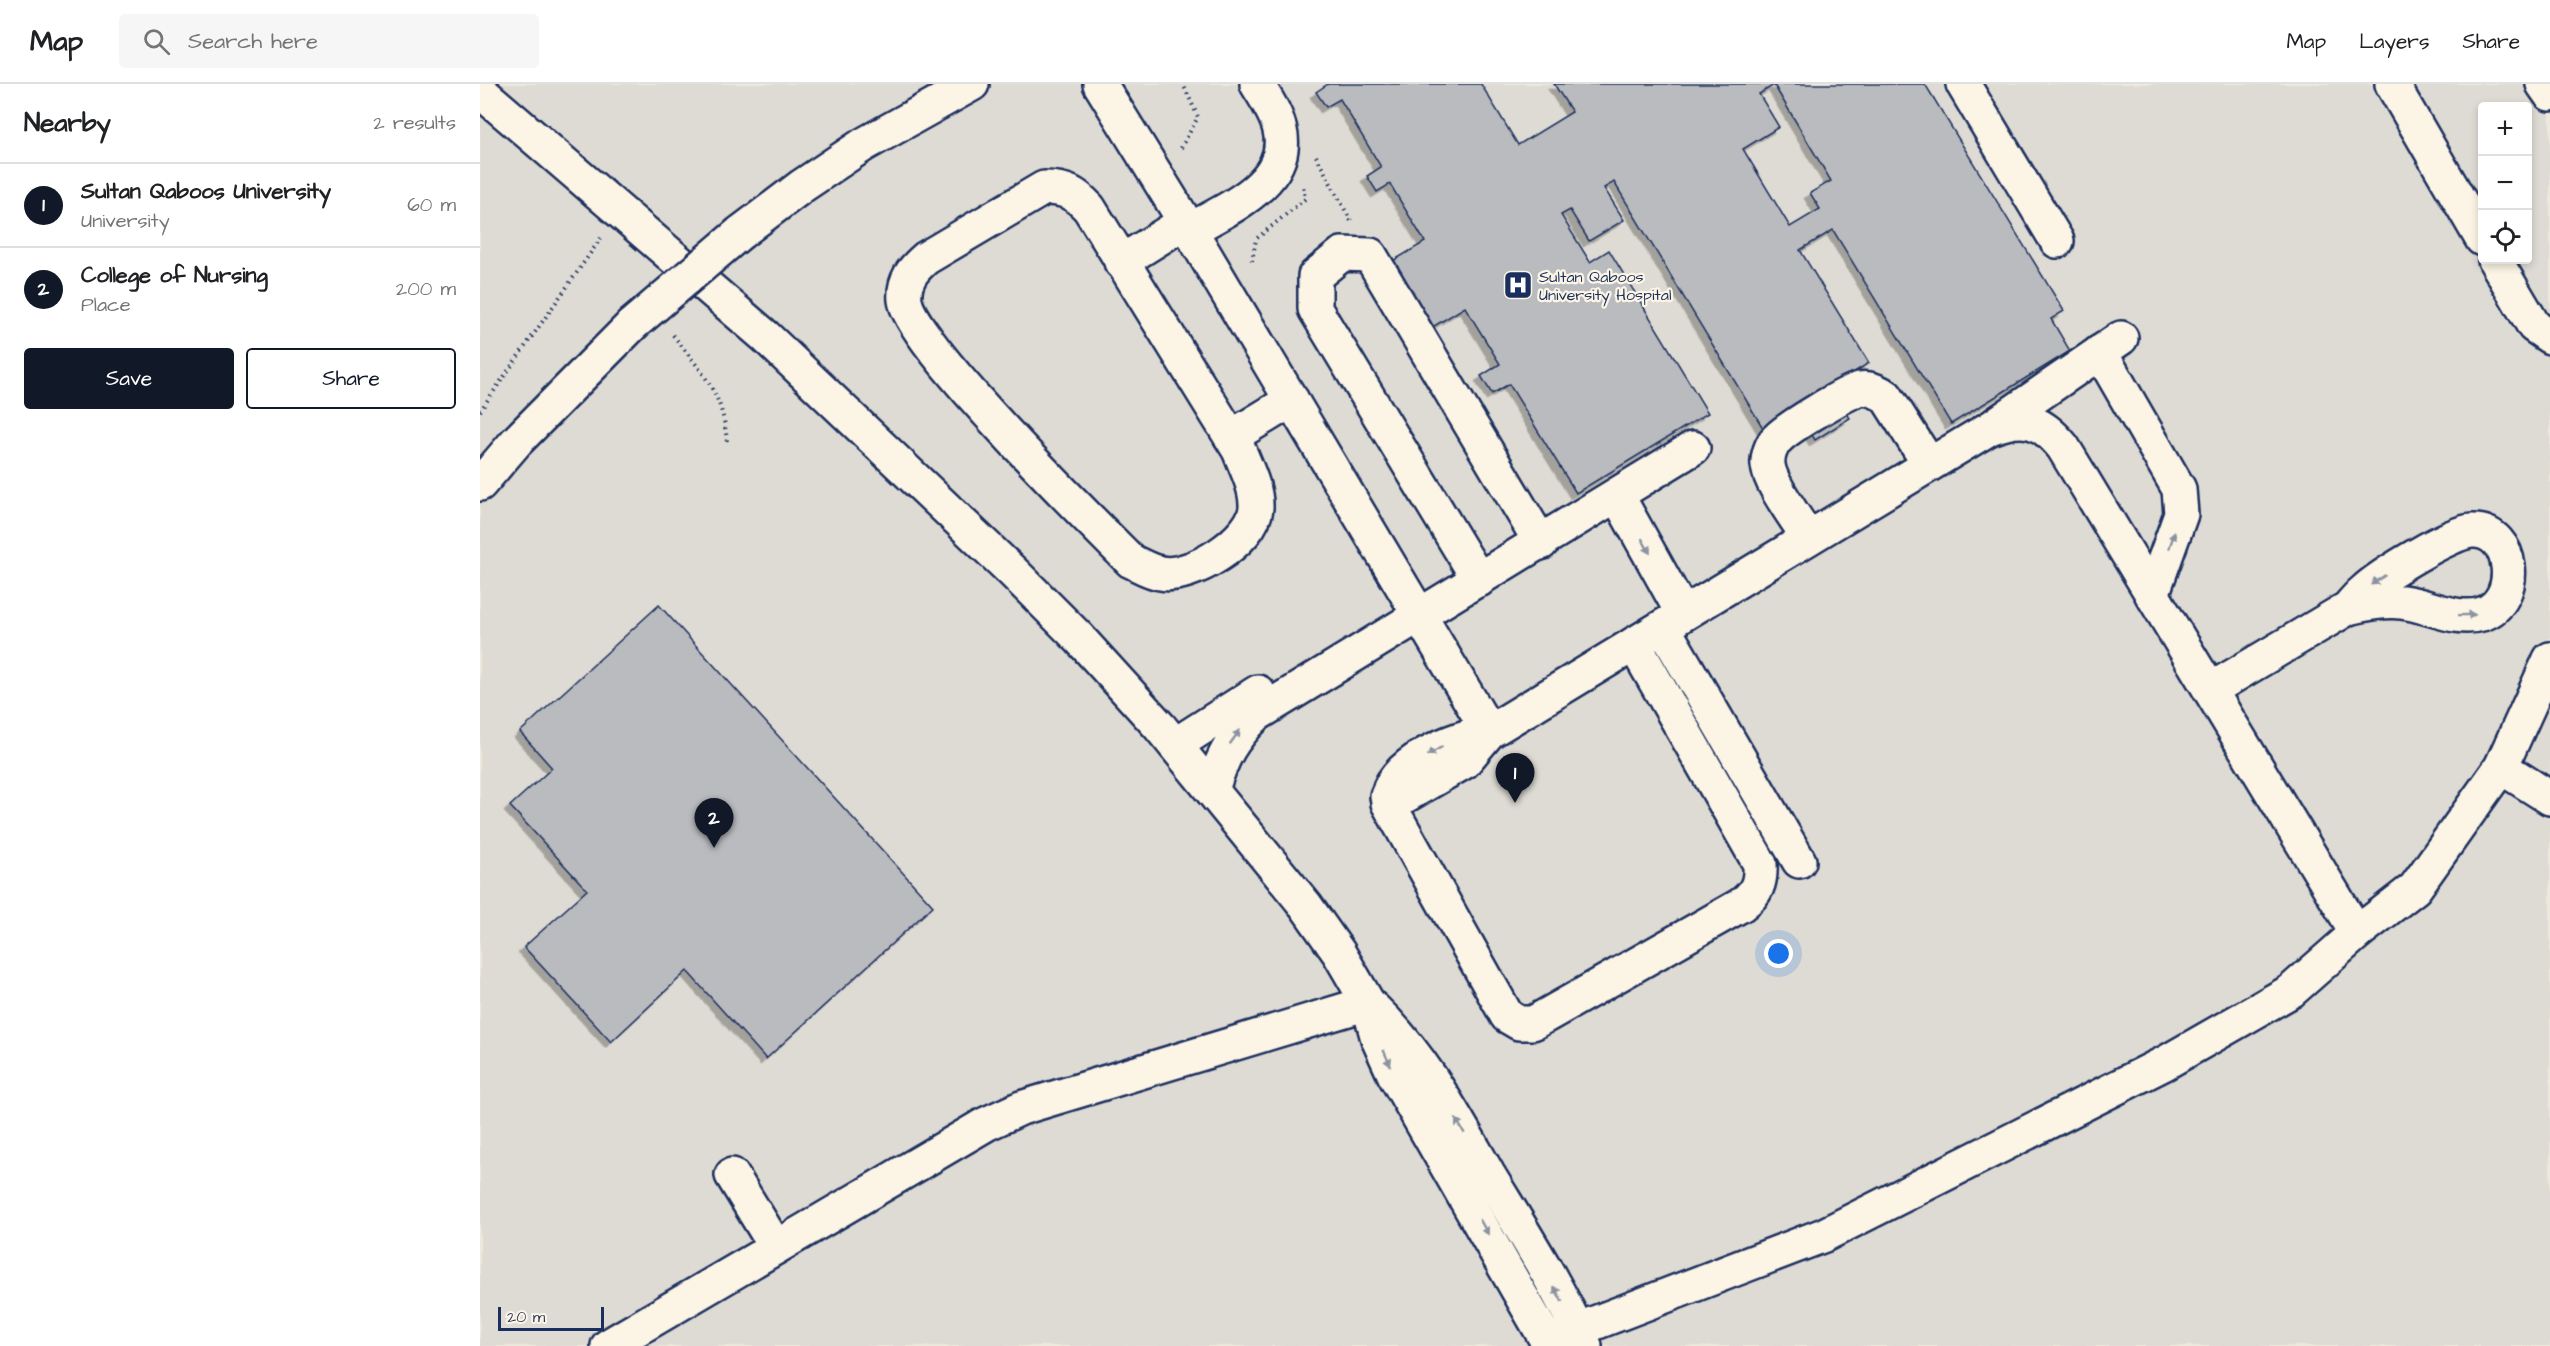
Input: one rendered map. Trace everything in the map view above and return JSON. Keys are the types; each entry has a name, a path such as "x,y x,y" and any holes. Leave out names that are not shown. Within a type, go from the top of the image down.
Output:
{"lane":[{"path":"480,484 516,441 632,325 740,232 802,186 863,146 972,84"},
{"path":"1100,84 1188,226 1489,732"},
{"path":"1120,262 1246,197 1266,181 1278,158 1280,132 1271,108 1257,84"},
{"path":"1963,84 2057,241"},
{"path":"2392,84 2478,232"},
{"path":"2544,84 2550,94"},
{"path":"480,91 765,336 1005,564 1079,638 1175,745 1306,906 1339,953 1368,1003 1378,1039 1394,1074 1549,1344 1581,1337 1824,1235 2165,1063 2291,991 2357,933 2415,888 2501,767 2550,659"},
{"path":"1044,188 1060,188 1075,194 1089,208 1120,262 1231,437 1251,480 1256,509 1237,543 1192,571 1161,574 1131,561 950,368 910,316 905,300 906,283 914,268 926,258 1044,188"},
{"path":"1479,580 1315,309 1315,276 1342,254 1370,255 1540,543"},
{"path":"2497,264 2534,326 2550,337"},
{"path":"1634,644 1760,864 1760,880 1754,895 1742,904 1545,1017 1533,1023 1520,1023 1508,1016 1500,1005 1390,809 1387,796 1405,796 1464,762 1489,732 1929,464 1990,428 2111,345 2174,478 2182,501 2181,514 2152,595"},
{"path":"1808,538 1772,477 1768,465 1770,452 1775,441 1786,432 1849,393 1861,389 1875,390 1886,396 1929,464"},
{"path":"1231,437 1292,400"},
{"path":"1990,428 2009,420 2031,421 2049,431 2063,447 2357,933"},
{"path":"1175,745 1416,608 1479,580 1693,448"},
{"path":"1617,495 1673,620 1799,861"},
{"path":"2210,690 2348,608 2382,577 2453,536 2473,531 2492,537 2504,552 2510,568 2508,586 2500,602 2487,612 2470,617 2428,606 2401,602 2374,602 2348,608"},
{"path":"2425,553 2419,572 2428,606"},
{"path":"1212,790 1221,760 1235,735 1256,715 1416,608"},
{"path":"2501,767 2550,798"},
{"path":"608,1346 986,1124 1021,1108 1368,1003"},
{"path":"1368,1003 1396,1030 1420,1061 1523,1231 1581,1337"},
{"path":"732,1175 776,1247"}],"path":[{"path":"1313,152 1370,255"},
{"path":"1254,267 1251,258 1256,240 1305,199 1305,188 1299,180"},
{"path":"480,411 618,212"},
{"path":"673,335 711,384 721,403 727,444"}],"shaded area":[{"path":"480,84 2550,84 2550,1346 480,1346"}],"building":[{"name":"Sultan Qaboos University Hospital","path":"1328,84 1481,84 1518,145 1572,112 1554,84 1925,84 2064,311 2051,319 2070,351 1951,424 1833,230 1800,250 1869,363 1830,387 1850,418 1815,440 1796,408 1763,428 1614,182 1604,188 1624,220 1589,241 1570,210 1561,215 1590,262 1609,250 1708,413 1576,493 1509,384 1492,394 1481,376 1500,364 1465,307 1431,328 1391,262 1425,242 1390,184 1377,192 1367,176 1381,167 1340,99 1326,107 1316,92","holes":["1774,85 1831,181 1810,193 1820,209 1790,227 1743,149 1779,127 1759,94"]},
{"path":"659,605 933,906 766,1059 687,971 611,1042 524,947 587,890 510,806 552,768 520,732"}],"place":[{"name":"Sultan Qaboos University Hospital","path":"1518,285"},
{"name":"Sultan Qaboos University","path":"1515,803"},
{"name":"College of Nursing","path":"714,848"}]}
